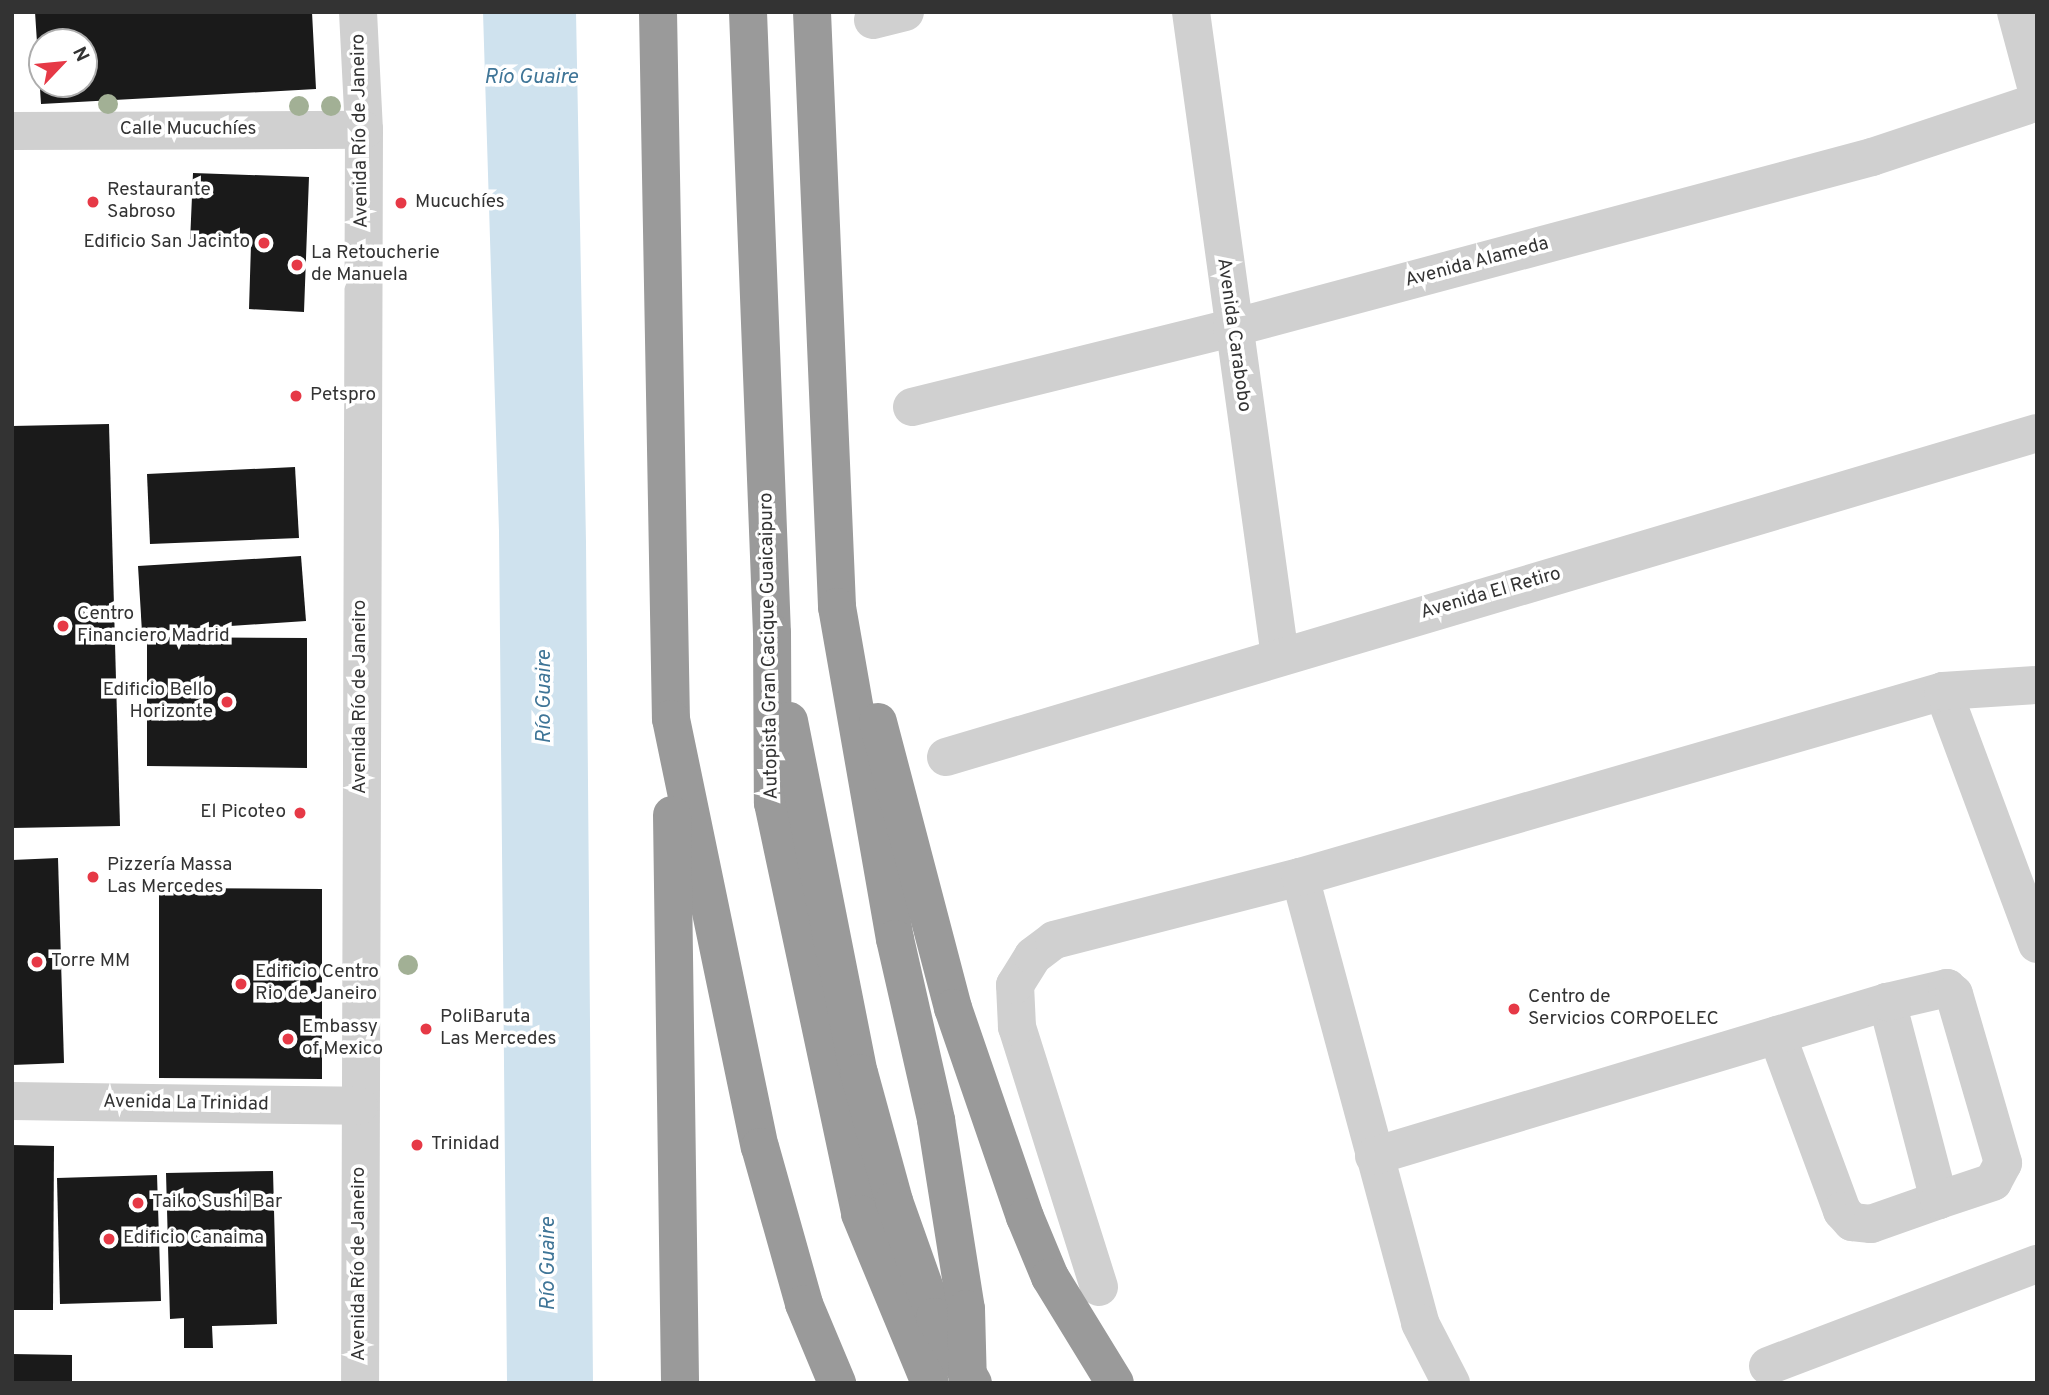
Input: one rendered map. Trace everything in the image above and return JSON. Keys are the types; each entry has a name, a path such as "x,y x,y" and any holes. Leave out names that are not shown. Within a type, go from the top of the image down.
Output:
{"highway":[{"path":"658,12 680,1383"},
{"name":"Autopista Gran Cacique Guaicaipuro","path":"748,12 772,633 773,803 834,1109 860,1214 930,1383"},
{"path":"812,12 832,544 854,718 936,1120 966,1310 971,1383"},
{"path":"832,544 953,1009 985,1105 1050,1277 1115,1383"},
{"path":"772,633 859,1073 894,1201 936,1317 971,1383"},
{"path":"671,719 760,1147 804,1304 837,1383"}],"street":[{"name":"Avenida Río de Janeiro","path":"358,12 364,130 360,1383"},
{"name":"Avenida Carabobo","path":"1191,12 1232,328 1280,657"},
{"path":"2016,12 2037,90"},
{"name":"Avenida Alameda","path":"912,407 1232,328 1872,157 2037,102"},
{"name":"Calle Mucuchíes","path":"12,131 364,130"},
{"name":"Avenida El Retiro","path":"946,757 2037,433"},
{"path":"1099,1287 1017,1027 1015,985 1033,956 1054,940 1300,877 1943,691 2037,685"},
{"path":"1943,691 2037,944"},
{"path":"1300,877 1420,1323 1451,1383"},
{"path":"1374,1156 1777,1035 1887,1002 1938,989 1954,994 2003,1163 1993,1182 1871,1224 1853,1222 1842,1211 1777,1035"},
{"path":"1887,1002 1939,1200"},
{"name":"Avenida La Trinidad","path":"12,1101 359,1106"},
{"path":"1768,1366 2037,1264"}],"water":[{"name":"Río Guaire","path":"483,12 576,12 586,542 593,1383 507,1383 499,531"}],"building":[{"path":"35,12 312,12 316,89 41,104 41,98 98,98 98,28 36,28"},
{"name":"Edificio San Jacinto","path":"193,173 309,177 304,312 249,309 251,244 190,242"},
{"name":"Centro Financiero Madrid","path":"109,424 120,826 12,828 12,426"},
{"path":"295,467 299,538 150,544 147,474"},
{"path":"301,556 306,621 142,632 138,566"},
{"name":"Edificio Bello Horizonte","path":"147,637 307,638 307,768 147,766"},
{"name":"Torre MM","path":"58,858 64,1063 12,1065 12,860"},
{"name":"Edificio Centro Rio de Janeiro","path":"159,888 322,889 322,1079 159,1078"},
{"path":"12,1145 54,1146 53,1310 12,1310"},
{"path":"273,1171 277,1324 212,1326 213,1348 184,1348 184,1318 170,1319 166,1173"},
{"name":"Edificio Canaima","path":"157,1175 161,1301 60,1304 57,1178"},
{"path":"12,1354 72,1355 72,1383 12,1383"}],"place":[{"name":"Restaurante Sabroso","path":"93,202"},
{"name":"Mucuchíes","path":"401,203"},
{"name":"Edificio San Jacinto","path":"264,243"},
{"name":"La Retoucherie de Manuela","path":"297,265"},
{"name":"Petspro","path":"296,396"},
{"name":"Centro Financiero Madrid","path":"63,626"},
{"name":"Edificio Bello Horizonte","path":"227,702"},
{"name":"El Picoteo","path":"300,813"},
{"name":"Pizzería Massa Las Mercedes","path":"93,877"},
{"name":"Torre MM","path":"37,962"},
{"name":"Edificio Centro Rio de Janeiro","path":"241,984"},
{"name":"Centro de Servicios CORPOELEC","path":"1514,1009"},
{"name":"PoliBaruta Las Mercedes","path":"426,1029"},
{"name":"Embassy of Mexico","path":"288,1039"},
{"name":"Trinidad","path":"417,1145"},
{"name":"Taiko Sushi Bar","path":"138,1203"},
{"name":"Edificio Canaima","path":"109,1239"}]}
